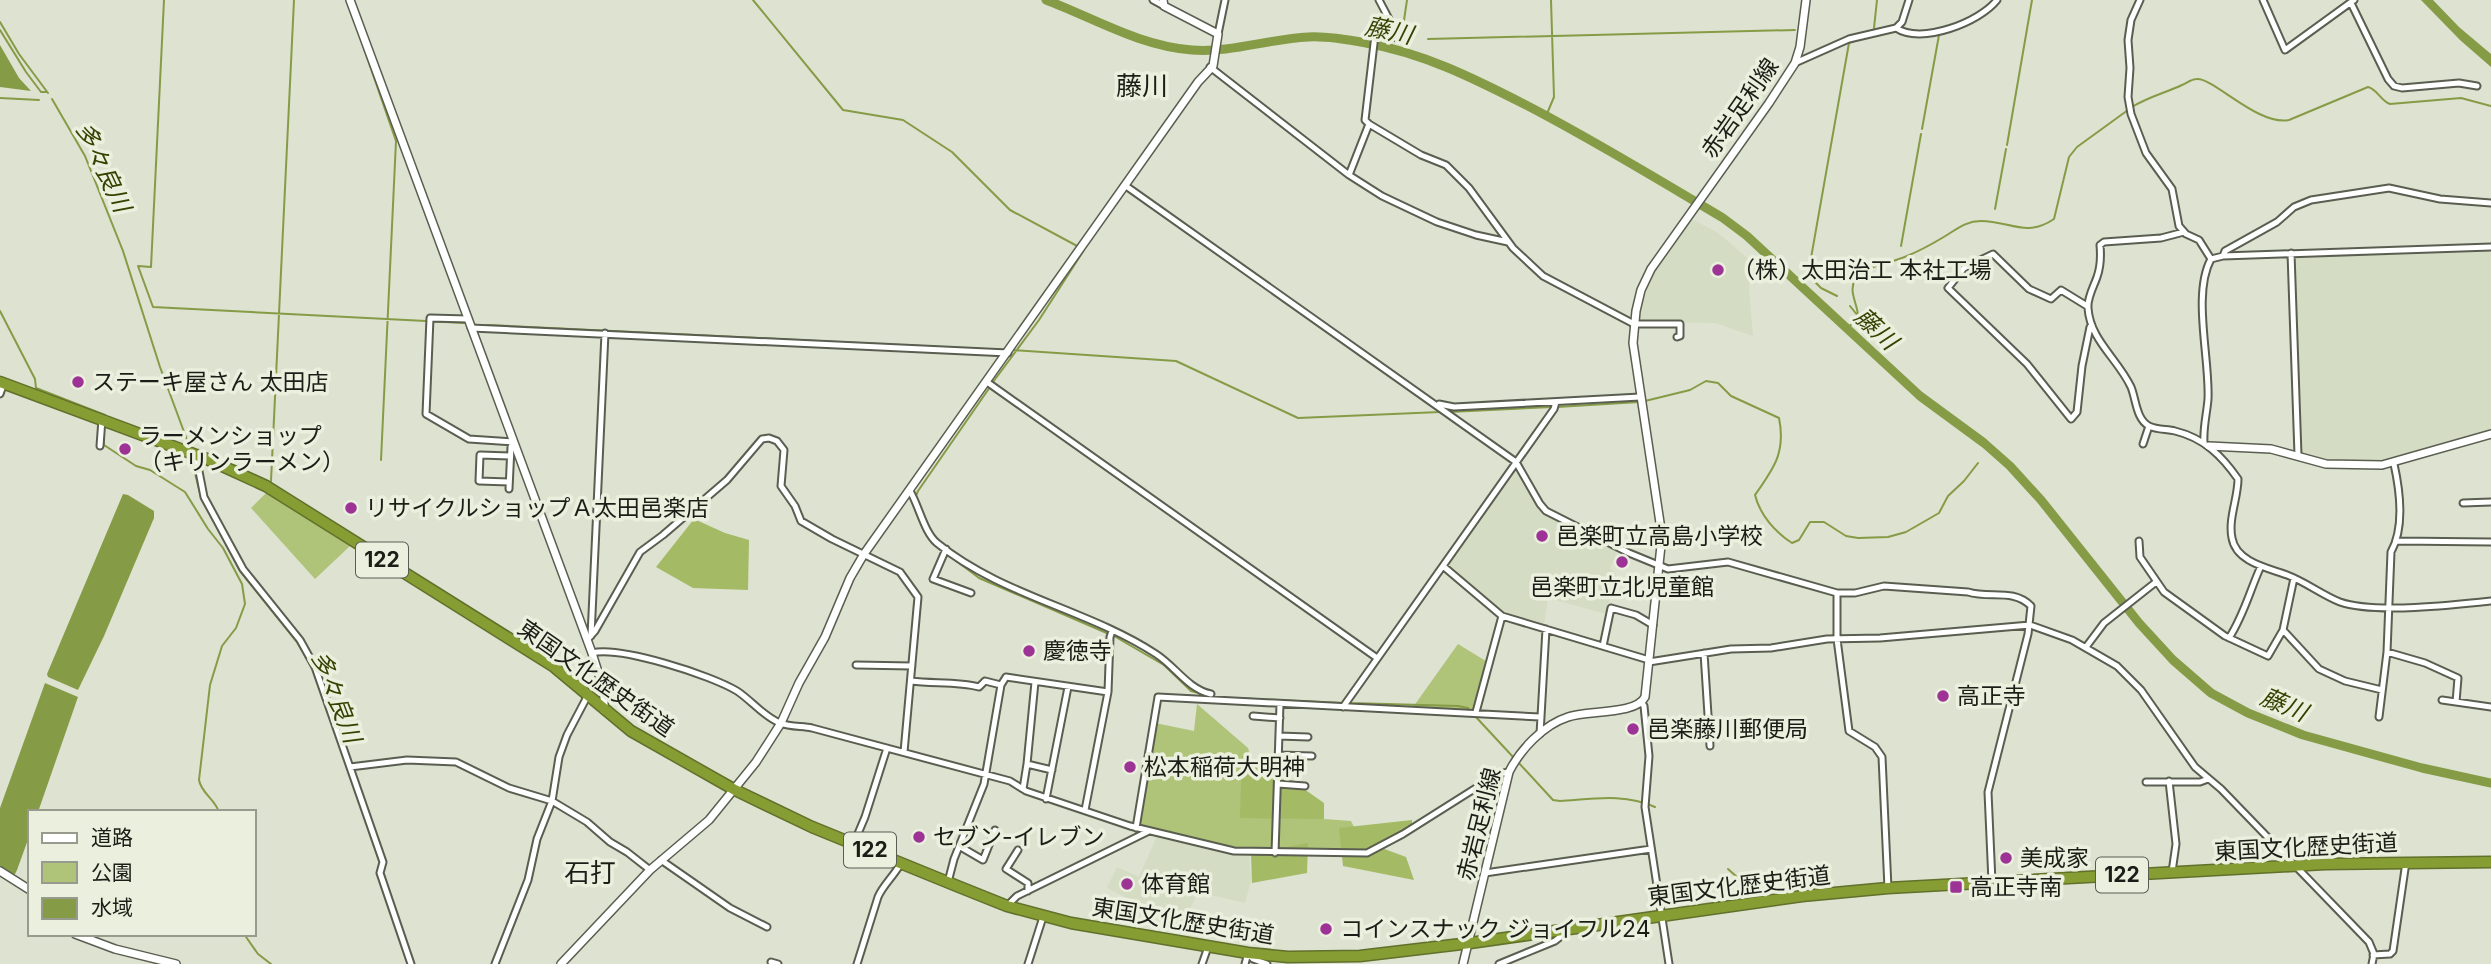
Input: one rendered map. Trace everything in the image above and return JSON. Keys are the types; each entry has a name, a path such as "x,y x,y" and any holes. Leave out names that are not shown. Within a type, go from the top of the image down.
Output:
{"highway":[{"name":"東国文化歴史街道","path":"2,382 195,454 265,486 553,666 604,710 645,740 735,790 813,827 1043,917 1208,947 1247,959 1360,956 1752,903 1888,888 2296,866 2491,862"}],"street":[{"path":"350,0 513,442 589,638 604,691 604,710"},
{"path":"1153,0 1164,3 1218,34"},
{"path":"561,964 650,870 709,820 756,762 781,723 864,554 1213,66 1225,0"},
{"path":"1379,0 1399,38 1375,35 1365,120 1421,155 1446,165 1469,188 1508,242 1543,276 1634,324 1680,324 1680,336 1677,337"},
{"name":"赤岩足利線","path":"1634,324 1642,290 1651,269 1769,103 1794,63 1800,47 1805,0"},
{"path":"1794,63 1849,39 1896,28 1902,22 1909,0"},
{"path":"1896,28 1914,35 1930,33 1980,15 1997,0"},
{"path":"2140,0 2131,20 2129,35 2130,113 2146,153 2172,189 2179,226 2199,240 2211,259"},
{"path":"2263,0 2285,50 2352,2 2384,72 2394,86 2402,88 2459,83 2477,86"},
{"path":"1210,67 1349,176 1381,196 1422,216 1476,235 1508,242"},
{"path":"1349,176 1369,124"},
{"path":"1126,186 1516,462 1546,511 1660,566 1668,569 1728,562 1837,593 1855,593 1884,586 1968,592 1980,596 2007,594 2016,596 2031,606 2030,625 1989,792 1992,882"},
{"path":"2223,256 2225,251 2277,222 2294,206 2311,200 2389,188 2440,199 2491,203"},
{"path":"2087,306 2062,290 2051,299 2029,289 1993,254 1964,268 1948,288 2027,364 2071,419 2077,412 2090,327 2087,306 2101,263 2100,245 2104,242 2161,238 2184,232"},
{"path":"2211,259 2291,253 2491,247"},
{"path":"2291,253 2298,455"},
{"path":"2211,259 2206,270 2204,301 2208,399 2204,422 2207,444 2238,479 2230,537 2243,557 2294,578 2341,602 2388,606 2450,606 2491,601"},
{"path":"468,319 430,318 426,414 469,439 513,442"},
{"path":"1634,324 1634,352 1661,528 1660,566 1647,689 1642,703 1649,756 1644,799 1669,964"},
{"path":"2090,327 2130,387 2138,412 2149,426 2174,431 2207,444 2271,449 2333,465 2394,464 2491,434"},
{"path":"471,328 1008,353"},
{"path":"589,638 605,333"},
{"path":"0,394 2,382"},
{"path":"987,382 1377,658"},
{"path":"1437,405 1454,407 1641,400"},
{"path":"1343,707 1554,409 1556,402"},
{"path":"100,446 102,419"},
{"path":"2143,444 2149,426"},
{"path":"589,638 640,552 727,480 762,439 777,441 784,450 782,486 796,506 802,521 900,572 918,597 904,752"},
{"path":"509,489 513,442"},
{"path":"195,454 203,495 243,569 300,640 315,667 383,862 380,873 411,964"},
{"path":"509,482 479,481 480,455 510,456"},
{"path":"2379,717 2388,652 2391,552 2397,541 2400,500 2394,464"},
{"path":"910,491 934,541 996,582 1112,631 1155,654 1192,687 1211,694"},
{"path":"2463,503 2491,502"},
{"path":"2139,541 2140,557 2164,592 2229,638 2267,656 2283,630 2294,578"},
{"path":"2397,541 2491,542"},
{"path":"946,549 933,579 971,593"},
{"path":"1443,566 1502,616 1649,661 1837,639 2030,625 2050,631 2110,660 2134,682 2191,763 2212,780 2369,942 2372,947 2372,964"},
{"path":"2229,638 2240,620 2262,566"},
{"path":"2085,646 2104,623 2156,582"},
{"path":"1837,593 1837,639 1849,731 1875,747 1882,757 1888,888"},
{"path":"1603,646 1611,608 1636,615 1653,625"},
{"path":"1476,712 1502,616"},
{"path":"1540,735 1546,629"},
{"path":"2283,630 2319,669 2345,681 2382,690"},
{"path":"1085,810 1108,692 1112,631"},
{"path":"2388,652 2424,663 2458,678 2456,702"},
{"path":"592,653 634,657 702,674 735,690 781,723 813,728 1010,781 1046,799 1136,828 1234,851 1374,851 1498,774 1509,772"},
{"path":"1704,653 1710,746"},
{"path":"856,665 912,666"},
{"path":"948,882 985,775 1002,685 1006,677 1108,692"},
{"path":"911,681 932,684 966,683 979,687 985,681 1002,685"},
{"path":"1023,789 1035,682"},
{"path":"1046,799 1068,687"},
{"path":"495,964 528,880 537,839 552,801 559,757 588,695"},
{"path":"1136,828 1158,697 1540,717"},
{"path":"2442,700 2491,707"},
{"name":"赤岩足利線","path":"1463,964 1509,772 1520,753 1540,735 1569,716 1630,708 1642,703"},
{"path":"1275,853 1280,704"},
{"path":"1253,716 1280,718"},
{"path":"1279,736 1308,737"},
{"path":"854,843 870,805 887,748"},
{"path":"1279,755 1312,756"},
{"path":"350,767 407,760 456,762 509,788 552,801 587,822 650,870"},
{"path":"1027,764 1052,770"},
{"path":"2146,782 2212,780"},
{"path":"2169,781 2176,844 2172,873"},
{"path":"1278,784 1305,786"},
{"path":"959,846 983,860 995,830"},
{"path":"1007,905 1028,891 1149,831"},
{"path":"1485,873 1651,849"},
{"path":"1018,850 1006,869 1028,883 1028,891"},
{"path":"661,860 730,908 767,927"},
{"path":"2373,955 2390,954 2393,951 2406,862"},
{"path":"857,964 881,890 893,878 901,863"},
{"path":"0,871 28,889"},
{"path":"1028,964 1043,917"},
{"path":"1499,964 1555,941 1560,937 1560,930"},
{"path":"80,936 115,949 176,964"},
{"path":"1202,964 1208,947"},
{"path":"1247,959 1253,958 1267,964"}],"shaded area":[{"path":"1690,218 1718,233 1751,261 1749,290 1753,336 1715,323 1638,322 1651,276"},
{"path":"2491,250 2491,431 2384,463 2328,462 2302,453 2294,258"},
{"name":"邑楽町立高島小学校","path":"1518,468 1541,511 1618,550 1610,568 1616,574 1606,614 1548,598 1544,626 1503,614 1447,565"},
{"path":"694,519 749,540 748,590 693,588 656,567"},
{"path":"1242,756 1274,768 1324,803 1324,819 1240,818"},
{"path":"1412,820 1412,833 1379,847 1406,857 1414,880 1343,866 1339,828"},
{"path":"1157,836 1249,855 1251,880 1245,903 1198,892 1182,925 1172,921 1173,911 1169,909 1168,914 1107,888 1117,867 1139,877"},
{"path":"1308,843 1307,873 1252,883 1251,854"}],"green space":[{"path":"266,493 350,546 315,579 251,508"},
{"path":"1458,644 1489,663 1476,712 1411,710"},
{"path":"1197,704 1248,748 1255,772 1324,819 1351,821 1367,853 1234,851 1137,828 1155,723 1194,731"}],"water":[{"path":"2421,0 2433,0 2491,54 2491,67 2460,40"},
{"path":"0,45 19,78 31,91 0,87"},
{"path":"123,494 154,511 154,518 78,690 48,677 47,674"},
{"path":"45,683 78,697 39,810 28,810 28,840 17,870 11,875 0,868 0,808"}],"waterway":[{"path":"164,0 151,267 138,266 153,307 465,323"},
{"path":"271,481 294,0"},
{"path":"753,0 843,110 903,120 952,152 1010,210 1079,247"},
{"name":"藤川","path":"1046,0 1135,37 1192,50 1221,50 1314,37 1387,47 1447,68 1549,117 1723,218 1747,236 1920,396 1984,443 2010,466 2041,500 2139,623 2173,660 2211,693 2248,713 2303,735 2422,768 2491,783"},
{"path":"1406,52 1403,27 1407,0"},
{"path":"1546,116 1554,97 1551,0"},
{"path":"1874,28 1877,0"},
{"path":"2007,145 2032,0"},
{"name":"多々良川","path":"0,22 19,54 48,93"},
{"path":"0,30 26,72 41,92 46,92"},
{"path":"1428,39 1795,30"},
{"path":"1922,129 1939,35"},
{"path":"1837,296 1821,288 1808,275 1849,43 1863,38"},
{"path":"361,40 396,141 381,460"},
{"path":"2132,107 2197,79 2205,81 2264,116 2277,120 2289,120 2368,87 2390,104 2461,98 2491,106"},
{"path":"0,98 39,100"},
{"name":"多々良川","path":"52,99 85,156 123,251 160,367 190,448"},
{"path":"1858,316 1853,284 1858,276 1867,270 1912,254 1970,223 1981,221 2026,228 2044,225 2054,219 2069,157 2077,147 2128,110"},
{"path":"1901,246 1921,134"},
{"path":"1995,209 2006,149"},
{"path":"993,382 1039,320 1084,250"},
{"path":"1850,306 1858,316"},
{"path":"0,311 35,379 36,388 105,415"},
{"name":"藤川","path":"1848,331 1851,324"},
{"path":"487,325 1005,350"},
{"path":"1011,350 1176,361 1298,418 1440,412"},
{"path":"1645,401 1690,390 1706,381 1718,383 1731,396 1779,418 1781,441 1777,459 1755,495 1769,522 1792,543 1799,540 1810,522 1824,522 1846,536 1858,538 1888,537 1906,532 1939,513 1948,496 1978,463"},
{"path":"915,498 990,387"},
{"path":"1557,407 1639,402"},
{"path":"1449,412 1552,407"},
{"path":"104,427 104,445 136,466 150,470 185,492 223,548 242,584 245,604 236,628 222,646 210,685 199,780 202,789 218,810"},
{"name":"多々良川","path":"192,461 201,497 207,508"},
{"name":"多々良川","path":"226,544 240,571 297,642 314,671"},
{"path":"934,544 979,578 1109,634"},
{"path":"1114,636 1164,665 1191,691 1215,697"},
{"path":"1234,698 1344,703"},
{"path":"1350,703 1458,706 1468,708 1471,712"},
{"path":"1475,716 1514,758"},
{"path":"1518,762 1553,800 1620,798 1655,807"},
{"name":"多々良川","path":"348,769 380,863"},
{"path":"1728,869 1737,877"},
{"name":"多々良川","path":"383,872 402,930"},
{"path":"19,879 28,885"},
{"path":"245,936 258,954 271,964"}],"place":[{"name":"（株）太田治工 本社工場","path":"1718,270"},
{"name":"ステーキ屋さん 太田店","path":"78,382"},
{"name":"ラーメンショップ （キリンラーメン）","path":"125,449"},
{"name":"リサイクルショップＡ太田邑楽店","path":"351,508"},
{"name":"邑楽町立高島小学校","path":"1542,536"},
{"name":"邑楽町立北児童館","path":"1622,562"},
{"name":"慶徳寺","path":"1029,651"},
{"name":"高正寺","path":"1943,696"},
{"name":"邑楽藤川郵便局","path":"1633,729"},
{"name":"松本稲荷大明神","path":"1130,767"},
{"name":"セブン-イレブン","path":"919,837"},
{"name":"美成家","path":"2006,858"},
{"name":"体育館","path":"1127,884"},
{"name":"高正寺南","path":"1956,887"},
{"name":"コインスナック ジョイフル24","path":"1326,929"}],"district":[{"name":"藤川","path":"1142,86"},
{"name":"石打","path":"590,873"}]}
